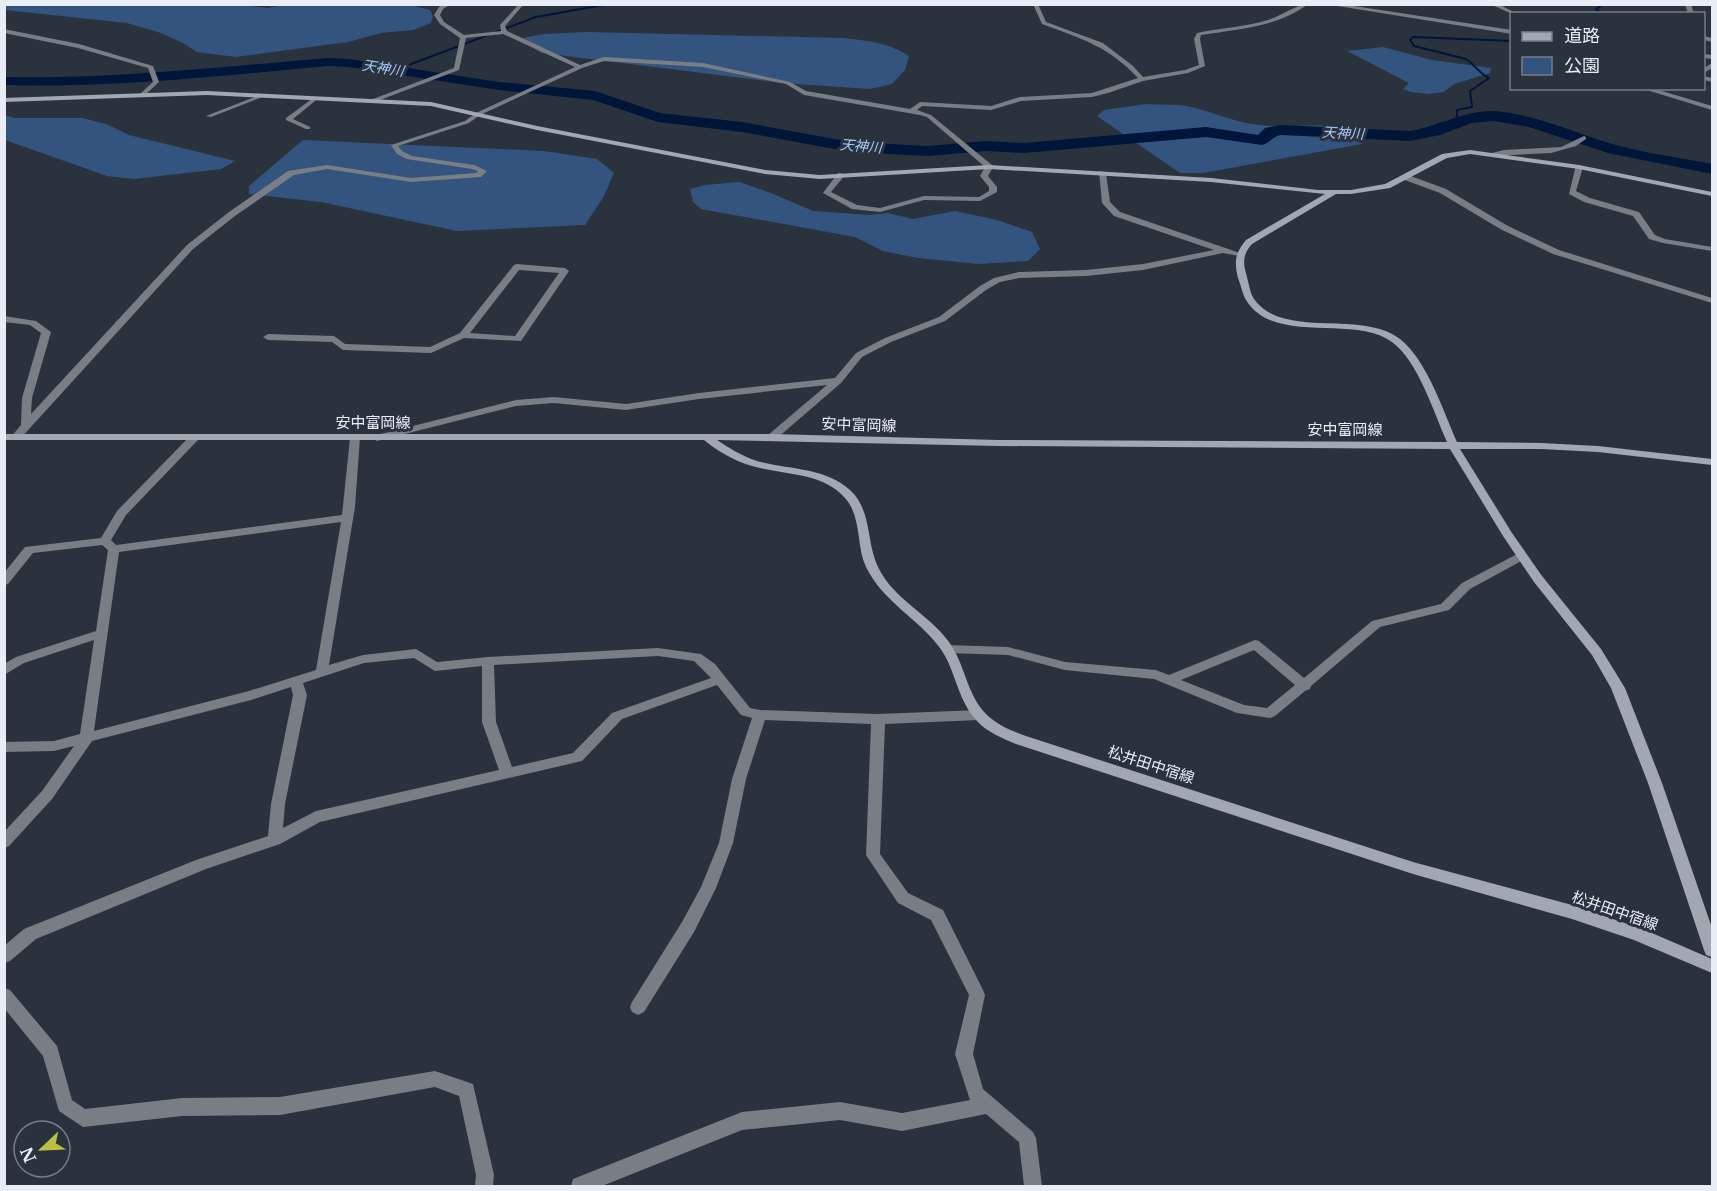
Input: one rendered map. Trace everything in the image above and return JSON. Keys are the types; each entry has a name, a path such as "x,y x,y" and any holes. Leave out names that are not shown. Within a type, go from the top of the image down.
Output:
{"street":[{"path":"315,4 353,4"},
{"path":"449,4 441,8 437,15 442,23 463,37 504,32 580,67"},
{"path":"504,32 502,26 522,4"},
{"path":"1035,4 1044,23 1101,44 1131,67 1142,79"},
{"path":"913,110 920,104 991,108 1020,99 1092,95 1142,79 1186,72 1202,66 1197,39 1199,34 1268,22 1292,13 1306,4"},
{"path":"1327,4 1510,32"},
{"path":"1492,4 1511,12"},
{"path":"4,31 78,46 151,67 156,82 143,94"},
{"path":"370,102 446,74 459,66 463,37"},
{"path":"10,437 26,425 190,247 206,232 291,173 319,167 411,180 478,175 483,171 466,165 422,162 394,146 404,140 467,122 478,114 597,60 690,63 788,83 804,93 913,110 929,116 988,167"},
{"path":"1650,90 1713,108"},
{"path":"4,100 143,94 228,94 312,100 431,104 537,128 802,176 988,167 1211,180 1334,193 1376,189 1406,177 1444,156 1462,152 1492,154 1579,167 1713,194"},
{"path":"209,116 262,96"},
{"path":"308,128 288,119 312,100"},
{"path":"1492,154 1544,152 1568,147 1582,140"},
{"path":"841,175 827,193 855,207 880,210 924,198 980,199 993,192 993,187 984,176 988,167"},
{"path":"1579,167 1572,192 1587,200 1636,214 1652,237 1663,241 1713,249"},
{"path":"1102,173 1106,204 1117,214 1223,251 1239,254"},
{"path":"1406,177 1443,191 1504,228 1556,252 1713,301"},
{"path":"1334,193 1249,242 1239,254 1238,264 1249,298 1264,312 1291,322 1371,330 1394,338 1402,344 1417,363 1453,445 1521,555 1598,652 1618,688 1655,783 1713,950"},
{"path":"772,437 838,381 859,355 888,340 942,319 997,280 1019,275 1086,273 1143,267 1223,251"},
{"path":"268,337 334,339 344,347 431,350 463,335 517,267 565,271 518,339 463,335"},
{"path":"4,319 33,323 46,332 27,398 26,425"},
{"path":"375,438 516,403 554,400 626,407 699,396 838,381"},
{"name":"安中富岡線","path":"10,437 708,439 772,437 999,443 1453,445 1598,449 1713,462"},
{"path":"4,842 47,795 87,739 102,633 110,545 121,513 194,438"},
{"path":"322,670 347,518 355,438"},
{"name":"松井田中宿線","path":"708,439 747,461 817,477 841,488 855,503 862,518 867,552 876,576 947,649 979,715 1000,731 1021,740 1413,868 1572,912 1639,935 1713,966"},
{"path":"4,581 29,550 110,545 347,518"},
{"path":"947,649 1008,651 1065,666 1156,675 1242,710 1270,713 1377,624 1445,607 1466,586 1521,555"},
{"path":"4,671 20,660 102,633"},
{"path":"1169,680 1255,644 1305,686"},
{"path":"4,747 54,746 87,739 251,695 322,670 363,659 391,654 416,653 435,667 488,661 658,652 680,653 697,657 710,667 718,680 746,712 760,716 878,719 979,715"},
{"path":"488,661 489,722 507,773"},
{"path":"275,840 278,804 300,695 296,680"},
{"path":"4,956 30,934 201,864 275,840 316,817 578,757 617,716 718,680"},
{"path":"638,1007 688,927 708,888 726,843 739,779 760,716"},
{"path":"878,719 873,855 903,898 937,915 977,995 963,1054 976,1094 1027,1138 1033,1186"},
{"path":"4,995 51,1052 65,1105 83,1118 182,1107 280,1106 435,1079 467,1090 485,1175 484,1186"},
{"path":"580,1186 742,1121 840,1111 902,1122 988,1105"}],"green space":[{"path":"229,4 268,8 287,4 406,4 430,10 433,16 431,23 413,30 381,33 348,42 236,57 197,52 161,33 127,23 5,10 4,5"},
{"path":"587,32 843,38 885,45 909,56 905,70 892,84 870,89 781,83 542,53 528,45 523,38 544,34"},
{"path":"1383,47 1432,60 1491,68 1490,73 1454,84 1444,92 1428,94 1411,92 1403,89 1409,83 1347,51"},
{"path":"1146,104 1187,106 1258,125 1327,126 1367,136 1362,144 1203,173 1180,173 1097,116 1104,110"},
{"path":"4,115 14,118 82,118 106,124 129,135 235,161 221,169 134,179 107,176 5,140"},
{"path":"303,140 544,151 597,159 614,173 604,196 585,225 457,231 321,202 249,194 249,186"},
{"path":"739,182 813,211 870,215 888,213 913,219 955,211 997,220 1032,232 1040,249 1028,261 979,264 918,258 883,251 855,237 701,209 693,202 690,189 705,185"}],"waterway":[{"path":"398,69 536,17 609,4"},
{"path":"1600,12 1596,9 1604,4"},
{"path":"1453,124 1457,117 1457,110 1472,107 1470,91 1489,78 1466,59 1414,46 1410,40 1413,37 1510,41"},
{"name":"天神川","path":"4,81 47,82 139,78 327,62 349,63 499,86 595,96 658,117 742,127 851,147 928,151 986,146 1024,148 1206,132 1262,140 1271,131 1281,130 1410,136 1434,132 1469,118 1494,116 1532,123 1608,148 1712,169"}]}
